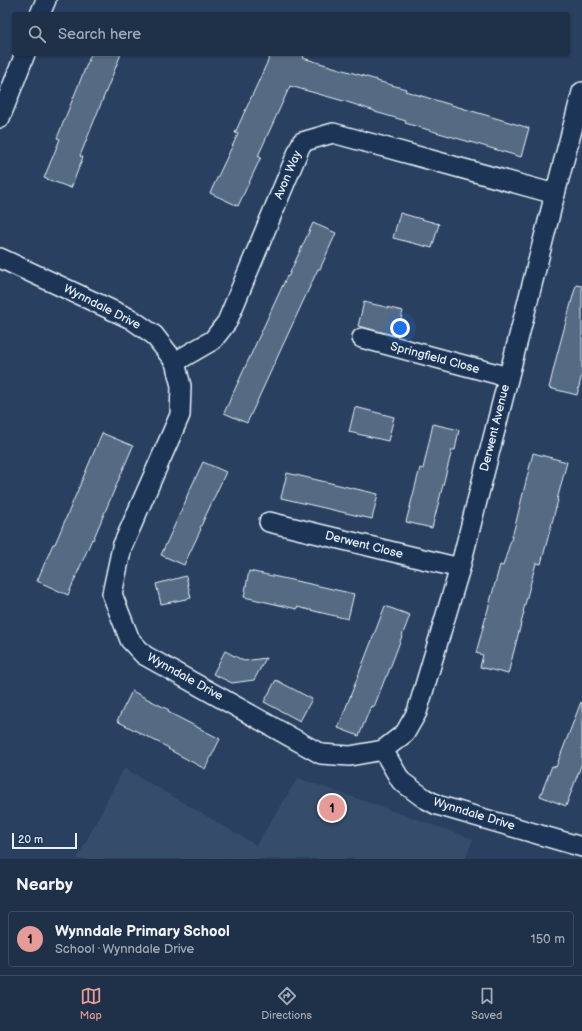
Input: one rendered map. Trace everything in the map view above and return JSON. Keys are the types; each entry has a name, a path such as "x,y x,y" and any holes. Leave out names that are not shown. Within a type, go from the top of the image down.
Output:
{"street":[{"path":"41,12 46,0"},
{"path":"0,118 24,56"},
{"name":"Derwent Avenue","path":"383,750 405,733 417,712 460,568 582,92"},
{"name":"Avon Way","path":"175,362 213,340 227,322 302,142 333,133 555,194"},
{"name":"Wynndale Drive","path":"0,258 131,319 154,335 175,362 181,386 180,415 122,548 112,594 130,640 144,655 321,754 350,756 383,750 401,781 424,798 438,805 582,847"},
{"name":"Springfield Close","path":"362,338 508,377"},
{"name":"Derwent Close","path":"269,522 460,568"}],"shaded area":[{"path":"124,768 256,845 298,778 473,839 465,859 77,859"}],"building":[{"path":"90,56 120,56 80,156 83,157 71,188 44,178 60,139 57,138"},
{"path":"270,56 304,56 303,58 406,89 405,91 529,128 521,157 405,123 406,121 290,86 258,156 261,157 238,206 210,193 238,134 235,133"},
{"path":"400,213 439,224 432,248 393,238"},
{"path":"313,223 336,233 247,423 224,413"},
{"path":"576,285 582,286 582,374 577,395 549,388"},
{"path":"364,302 403,311 397,336 358,326"},
{"path":"355,407 394,417 388,441 349,432"},
{"path":"433,424 459,430 455,450 452,450 432,528 406,522 420,468 423,469"},
{"path":"102,433 133,446 68,595 37,581 53,544 55,544"},
{"path":"533,453 567,462 541,564 536,563 508,674 480,667 483,655 476,653 500,565 503,566 514,530"},
{"path":"203,462 226,472 184,565 161,555"},
{"path":"287,473 378,494 372,519 281,498"},
{"path":"249,571 354,594 348,619 244,597"},
{"path":"186,576 191,598 161,604 156,584"},
{"path":"385,606 410,615 374,707 371,706 359,736 338,728"},
{"path":"225,651 244,661 266,658 254,680 232,683 213,674"},
{"path":"276,680 312,699 300,721 264,702"},
{"path":"132,691 220,739 205,769 117,721"},
{"path":"581,702 582,763 566,806 540,796 552,766 556,767"}],"place":[{"name":"Wynndale Primary School","path":"332,808"}]}
